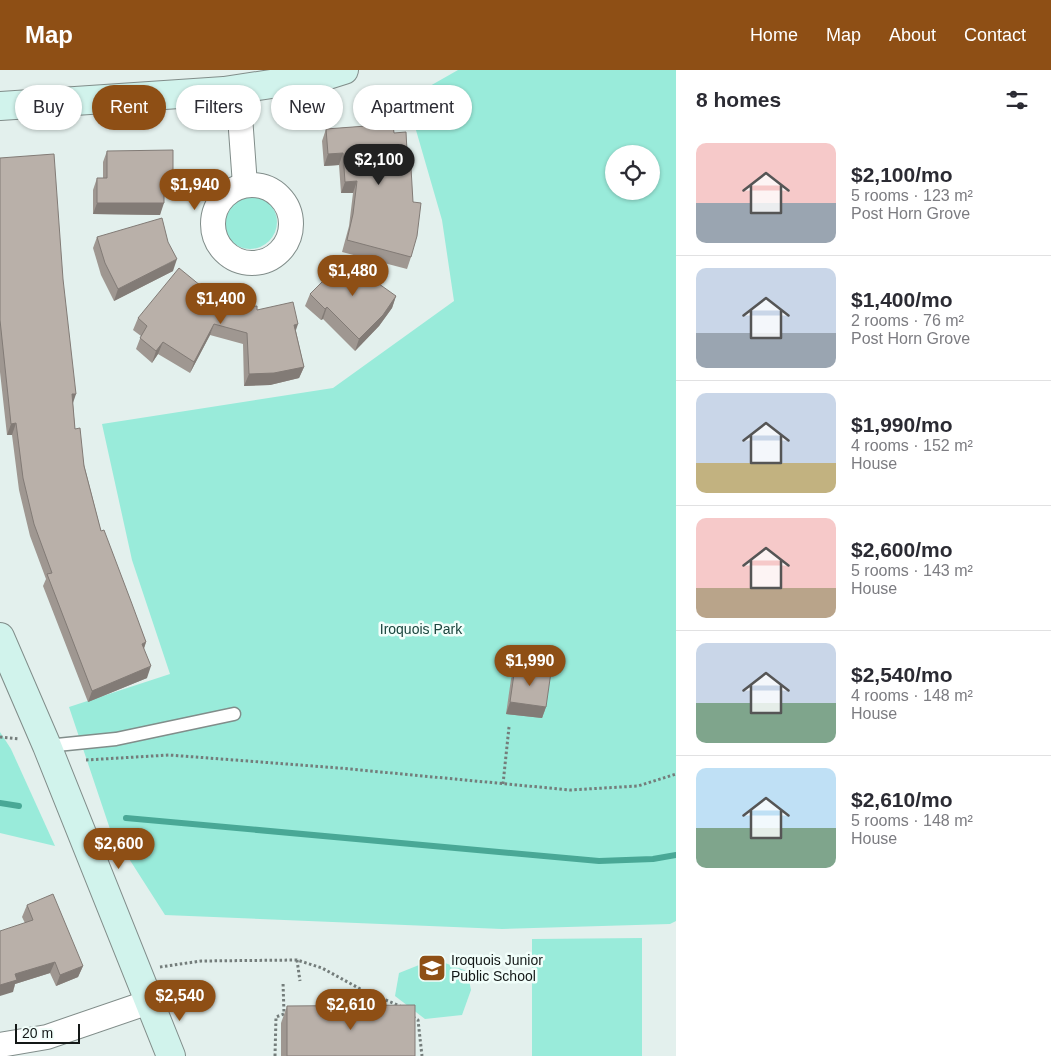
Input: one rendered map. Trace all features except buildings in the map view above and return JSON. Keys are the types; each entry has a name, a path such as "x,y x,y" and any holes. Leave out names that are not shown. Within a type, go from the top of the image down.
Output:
{"street":[{"path":"261,86 325,76 344,70"},
{"path":"0,106 176,93"},
{"path":"241,130 245,185"},
{"path":"0,637 36,743 171,1056"},
{"path":"0,1045 47,1037 149,1002"}],"lane":[{"path":"36,743 116,739 234,714"}],"path":[{"path":"503,784 509,727"},
{"path":"0,737 36,743"},
{"path":"91,762 169,755 339,768 570,790 604,790 638,786 676,774"},
{"path":"154,968 201,961 297,960 322,968 364,991 400,1006 418,1020 422,1056"},
{"path":"297,960 300,981"},
{"path":"275,1056 276,1017 284,1014 283,982"}],"green space":[{"name":"Iroquois Park","path":"458,70 676,70 676,921 670,924 502,929 165,915 110,829 69,707 170,674 132,560 102,424 333,388 454,301 442,220 416,130 472,130 472,85 432,85"},
{"path":"250,195 260,197 269,203 275,212 277,222 275,232 269,241 260,247 250,249 240,247 231,241 225,232 223,222 225,212 231,203 240,197"},
{"path":"0,732 11,749 55,846 0,833"},
{"path":"642,938 642,1056 532,1056 532,939"},
{"path":"434,959 467,971 471,990 462,1015 425,1019 395,996 399,973"}],"waterway":[{"path":"0,803 19,806"},
{"path":"126,818 599,861 653,859 676,855"}],"place":[{"name":"Iroquois Junior Public School","path":"432,968"}]}
